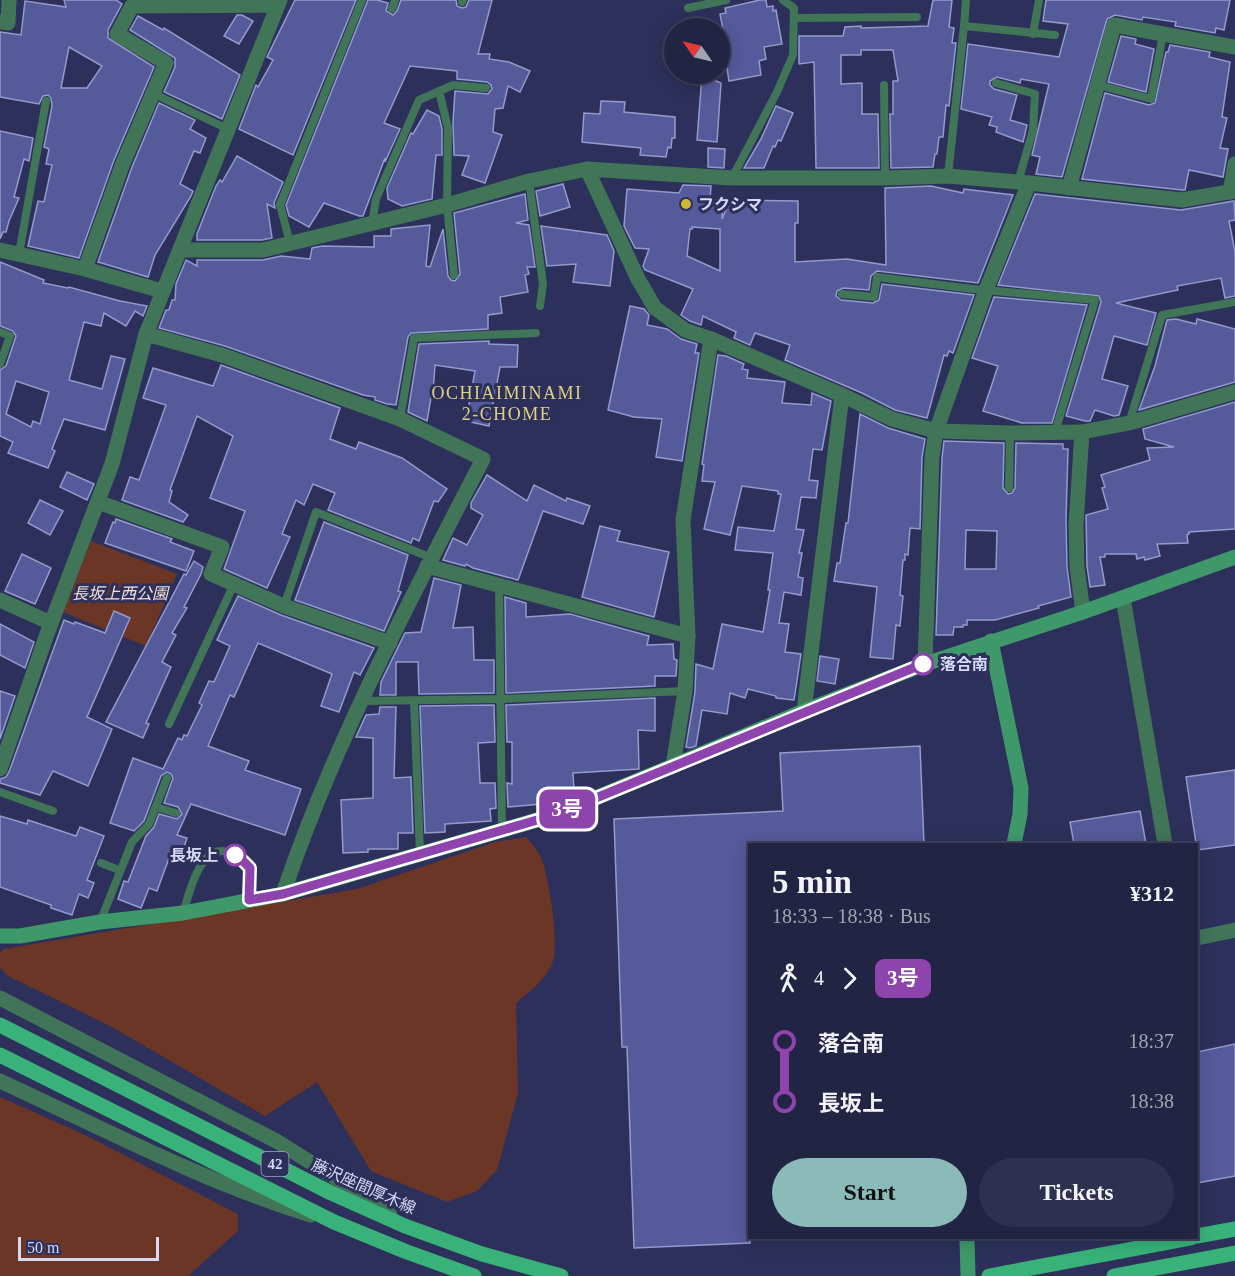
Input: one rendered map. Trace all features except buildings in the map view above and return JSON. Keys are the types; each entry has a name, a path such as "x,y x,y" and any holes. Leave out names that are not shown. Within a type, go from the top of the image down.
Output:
{"main road":[{"name":"藤沢座間厚木線","path":"0,1024 331,1193 405,1226 482,1254 561,1276"},
{"name":"42","path":"0,1055 334,1222 474,1276"},
{"path":"1198,1236 1235,1229"},
{"path":"989,1276 1186,1239"},
{"path":"1114,1276 1235,1253"}],"street":[{"path":"0,21 9,23 9,0"},
{"path":"0,769 51,623 112,464 146,334 279,3 132,6 117,34 166,63 123,163 85,269"},
{"path":"1069,188 1114,26 1235,47"},
{"path":"180,250 263,250 447,205 529,181 587,169 732,178 948,176 1182,200 1232,191 1235,164"},
{"path":"587,169 638,279 656,308 685,330 842,395 892,419 936,431 1082,432 1129,423 1235,392"},
{"path":"925,664 932,457 936,431 1024,183"},
{"path":"0,250 85,269 162,291"},
{"path":"146,334 222,355 400,419 483,459 429,562 362,701 300,841 283,894"},
{"path":"673,766 685,691 688,636 683,520 711,339"},
{"path":"804,711 842,395"},
{"path":"1082,432 1076,525 1077,567 1083,612"},
{"path":"98,502 222,547 211,574 284,606 390,644"},
{"path":"0,936 20,936 100,922 183,913 283,894 544,818 925,664 1083,612 1235,557"},
{"path":"429,562 499,585 688,636"},
{"path":"1123,598 1165,843"},
{"path":"0,600 51,623"},
{"path":"991,641 1021,788 1020,814 1014,843"},
{"path":"1198,938 1235,930"},
{"path":"0,998 278,1142 353,1189 405,1226"},
{"path":"0,1081 273,1204 334,1222"},
{"path":"967,1239 968,1276"}],"lane":[{"path":"290,243 280,205 362,0"},
{"path":"392,9 395,0"},
{"path":"688,8 726,0"},
{"path":"732,178 777,92 793,55 794,8 783,0"},
{"path":"948,176 966,0"},
{"path":"1033,34 1039,0"},
{"path":"794,18 917,17"},
{"path":"964,26 1054,35"},
{"path":"1098,85 1151,99 1163,34"},
{"path":"996,83 1035,94 1033,130 1024,183"},
{"path":"372,224 376,199 419,100 453,85 486,88"},
{"path":"884,85 885,178"},
{"path":"439,91 448,128 447,205 454,275"},
{"path":"152,93 228,129"},
{"path":"19,256 46,101"},
{"path":"529,181 543,284 540,306"},
{"path":"842,294 874,297 877,277 1095,300 1055,432"},
{"path":"1129,423 1162,315 1235,302"},
{"path":"0,332 10,336 0,364"},
{"path":"400,419 414,338 537,333"},
{"path":"1009,488 1010,433"},
{"path":"284,606 316,512 429,562"},
{"path":"169,724 234,584"},
{"path":"499,585 502,830"},
{"path":"362,701 500,699 685,691"},
{"path":"414,700 420,854"},
{"path":"100,922 132,842 149,824 167,778"},
{"path":"0,792 53,812"},
{"path":"156,807 176,813"},
{"path":"183,913 196,872 207,856 220,852 238,856 250,868 249,900"},
{"path":"101,863 119,870"}],"green space":[{"name":"長坂上西公園","path":"91,541 177,574 146,646 63,612"},
{"path":"526,837 539,854 545,870 553,914 554,957 544,977 516,1003 518,1093 497,1170 477,1191 447,1202 371,1171 317,1082 265,1116 112,1027 8,976 0,968 0,953 4,949 357,889 495,842"},
{"path":"0,1097 85,1135 238,1214 238,1231 188,1276 0,1276"}],"bus line":[{"name":"3号","path":"235,855 250,868 249,900 283,894 544,818 923,664"}],"place":[{"name":"フクシマ","path":"686,204"},
{"name":"落合南","path":"923,664"},
{"name":"長坂上","path":"235,855"}],"district":[{"name":"OCHIAIMINAMI 2-CHOME","path":"507,403"}]}
